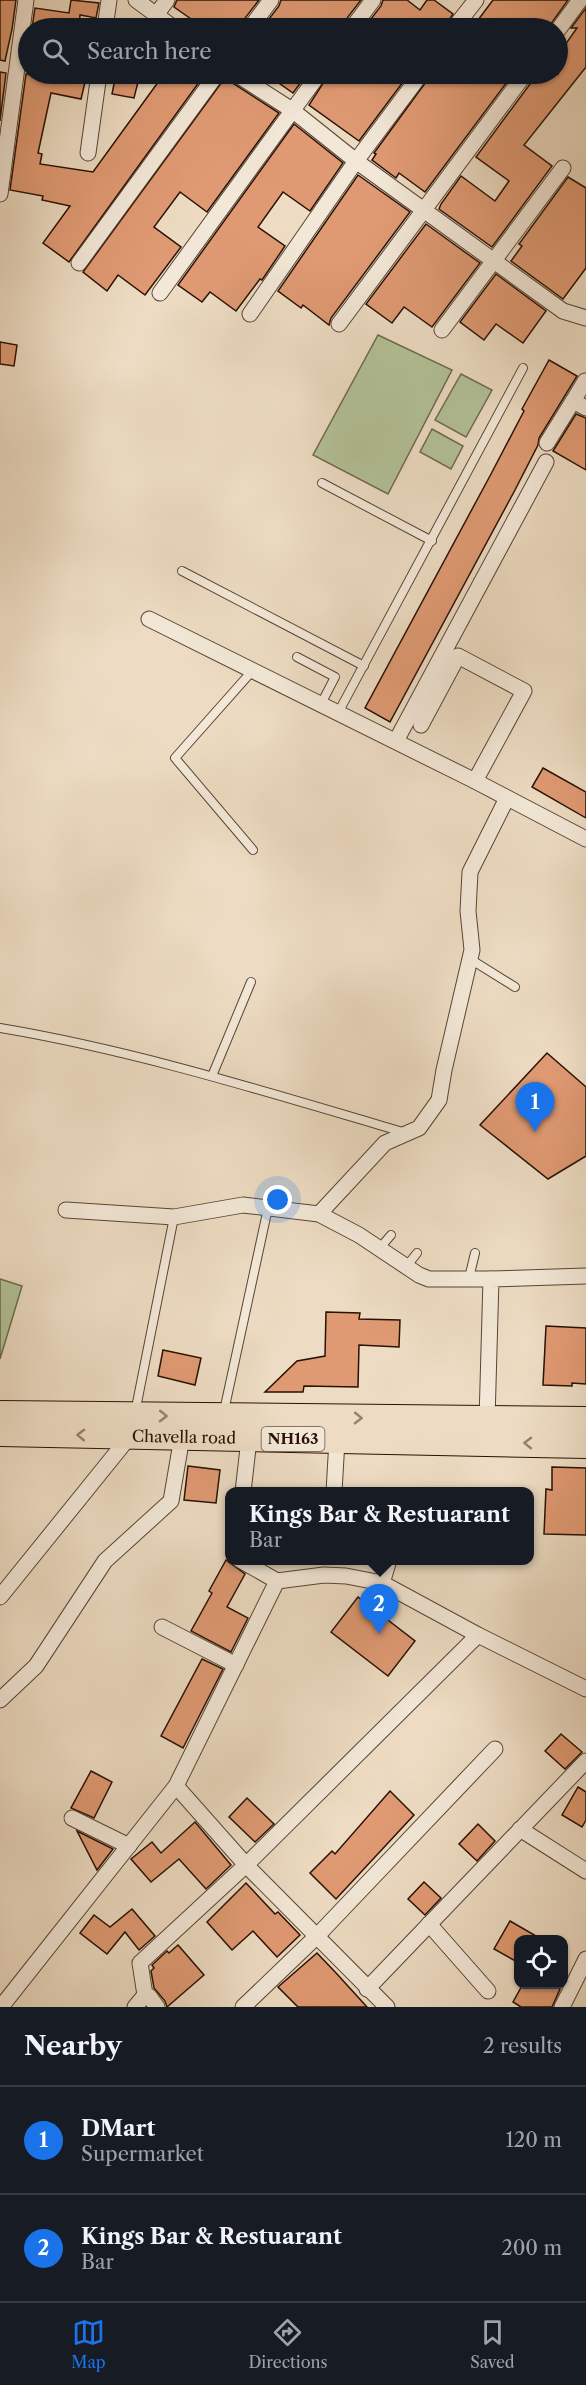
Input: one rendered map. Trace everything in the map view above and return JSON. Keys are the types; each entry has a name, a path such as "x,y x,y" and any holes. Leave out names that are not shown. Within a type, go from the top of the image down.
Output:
{"highway":[{"name":"Chavella road","path":"0,1414 132,1426 182,1437 586,1444"},
{"name":"Chavella road","path":"0,1433 132,1426 222,1417 586,1420"}],"street":[{"path":"24,18 27,0"},
{"path":"106,18 109,0"},
{"path":"135,0 160,18"},
{"path":"156,15 167,0"},
{"path":"258,18 272,0"},
{"path":"360,18 373,0"},
{"path":"462,18 476,0"},
{"path":"567,18 580,0"},
{"path":"0,194 18,65"},
{"path":"88,153 98,84"},
{"path":"79,263 210,84"},
{"path":"252,84 292,110 356,161 563,311 586,318"},
{"path":"160,293 312,84"},
{"path":"249,314 356,161 414,84"},
{"path":"339,324 518,84"},
{"path":"442,330 562,168"},
{"path":"547,443 580,404 585,381"},
{"path":"396,741 546,462"},
{"path":"149,619 396,741 586,839"},
{"path":"421,725 458,656 524,691 475,781"},
{"path":"319,1214 385,1143 419,1128 439,1100 472,950 468,911 470,872 507,798"},
{"path":"66,1210 174,1217 243,1205 319,1214 429,1279 586,1276"},
{"path":"487,1420 491,1279"},
{"path":"0,1597 132,1426"},
{"path":"0,1700 36,1666 105,1561 171,1501 182,1437"},
{"path":"243,1487 249,1438"},
{"path":"334,1487 337,1440"},
{"path":"249,1565 277,1581 324,1575 346,1576 382,1583 478,1635 586,1689"},
{"path":"382,1583 387,1565"},
{"path":"1,2007 176,1786 277,1581"},
{"path":"162,1627 236,1665"},
{"path":"158,2007 149,1996 140,2001 140,1963 246,1865 478,1635"},
{"path":"243,2007 316,1937 495,1749"},
{"path":"367,1989 586,1761"},
{"path":"176,1786 246,1865 382,2006"},
{"path":"72,1818 129,1846"},
{"path":"520,1829 586,1871"},
{"path":"429,1924 488,1991"},
{"path":"561,2007 586,1959"}],"lane":[{"path":"338,713 523,368"},
{"path":"322,483 432,541"},
{"path":"182,571 364,666"},
{"path":"297,657 335,677 321,704"},
{"path":"253,670 175,758 253,850"},
{"path":"470,959 515,987"},
{"path":"212,1076 252,982"},
{"path":"0,1028 65,1039 212,1076 408,1133"},
{"path":"222,1417 268,1208"},
{"path":"132,1426 174,1217"},
{"path":"379,1249 391,1235"},
{"path":"406,1267 417,1252"},
{"path":"469,1278 475,1253"}],"green space":[{"path":"378,335 452,370 388,494 313,455"},
{"path":"461,374 492,390 466,437 435,420"},
{"path":"432,429 463,446 451,469 420,452"},
{"path":"0,1279 22,1286 0,1359"}],"building":[{"path":"0,0 16,0 5,61 0,60"},
{"path":"71,0 99,3 96,18 80,15 80,18 34,18 35,8 69,13"},
{"path":"177,0 259,0 245,18 190,18 174,7"},
{"path":"281,0 361,0 347,18 270,18"},
{"path":"383,0 407,0 420,10 427,0 434,0 453,14 450,18 372,18"},
{"path":"493,0 568,0 555,18 480,18"},
{"path":"586,8 586,67 524,145 552,166 492,247 439,209 461,176 495,201 509,181 476,157 530,84 568,84 568,41 577,28 571,28"},
{"path":"0,72 6,73 0,121"},
{"path":"25,84 85,84 81,99 51,93 38,153 42,154 40,164 93,172 157,84 198,84 69,262 43,243 70,206 42,200 43,196 10,190"},
{"path":"114,84 138,84 134,98 112,94"},
{"path":"220,84 234,84 279,113 207,212 180,192 154,227 181,247 145,295 118,275 107,291 83,272"},
{"path":"280,84 300,84 293,93"},
{"path":"323,84 402,84 359,141 309,105"},
{"path":"424,84 506,84 425,192 399,173 396,178 372,160 376,154 374,153"},
{"path":"294,124 343,163 310,211 283,192 258,227 285,246 262,280 260,279 236,311 210,292 202,302 178,285"},
{"path":"358,175 410,212 331,318 329,325 303,305 301,308 278,291"},
{"path":"568,177 586,188 586,268 563,299 511,261 522,246 519,244"},
{"path":"426,224 480,263 432,327 404,307 392,323 366,304"},
{"path":"496,274 546,311 523,343 496,324 484,340 460,322"},
{"path":"0,342 17,345 14,366 0,364"},
{"path":"549,360 577,376 539,438 538,445 515,490 390,722 365,708 491,474 524,411 522,409"},
{"path":"576,414 586,418 586,470 553,451"},
{"path":"543,768 586,792 586,818 532,787"},
{"path":"547,1053 586,1087 586,1156 548,1179 480,1125"},
{"path":"326,1312 360,1313 359,1319 400,1320 399,1347 359,1345 358,1387 304,1386 303,1392 265,1392 297,1361 325,1356"},
{"path":"546,1326 586,1328 586,1384 543,1385"},
{"path":"163,1350 201,1358 195,1385 158,1376"},
{"path":"188,1466 220,1470 216,1503 184,1500"},
{"path":"552,1467 586,1468 586,1535 544,1534 546,1489 552,1490"},
{"path":"225,1562 225,1565 233,1565 245,1574 227,1607 248,1618 231,1652 191,1631 212,1593 209,1591"},
{"path":"358,1597 415,1641 388,1676 331,1632"},
{"path":"202,1659 223,1669 183,1748 161,1736"},
{"path":"561,1734 582,1752 565,1769 545,1751"},
{"path":"91,1771 112,1782 94,1818 71,1808"},
{"path":"578,1787 586,1792 586,1820 582,1827 562,1815"},
{"path":"390,1791 414,1815 336,1899 310,1873 332,1851 335,1854"},
{"path":"247,1798 274,1824 255,1842 229,1817"},
{"path":"195,1822 231,1865 206,1889 179,1859 151,1882 131,1859 152,1842 161,1853"},
{"path":"478,1824 495,1841 477,1861 459,1844"},
{"path":"77,1831 113,1849 97,1870"},
{"path":"424,1882 441,1898 425,1915 408,1899"},
{"path":"246,1883 275,1914 278,1912 300,1935 277,1957 253,1931 232,1950 207,1922"},
{"path":"132,1909 155,1936 139,1950 125,1932 107,1954 80,1933 94,1915 110,1927"},
{"path":"510,1921 534,1935 514,1935 514,1960 494,1949"},
{"path":"178,1945 204,1975 167,2007 154,1988 152,1965 167,1951 169,1953"},
{"path":"317,1953 367,2007 298,2007 278,1987"},
{"path":"520,1989 560,1989 552,2007 521,2007 513,2002"}],"place":[{"name":"DMart","path":"535,1132"},
{"name":"Kings Bar & Restuarant","path":"379,1634"}]}
